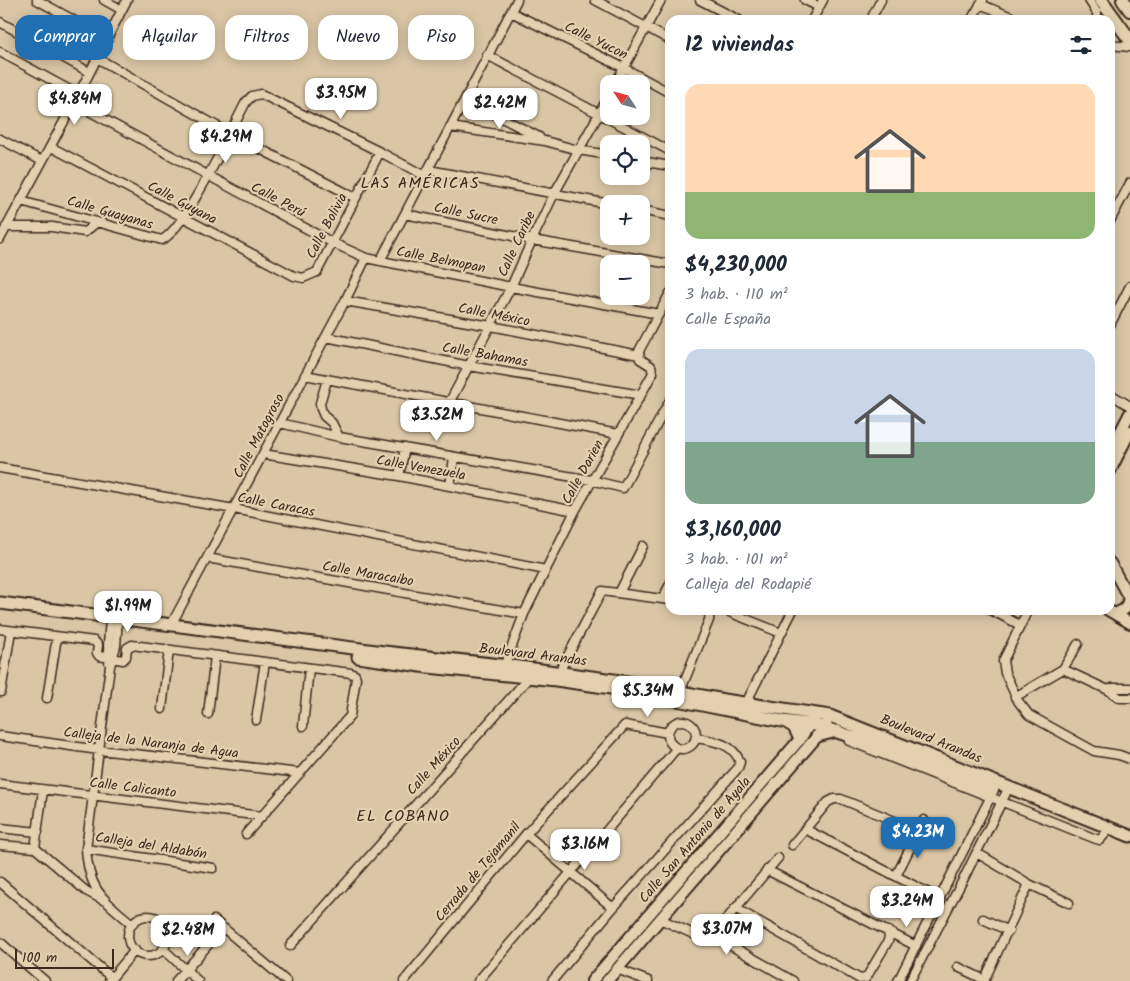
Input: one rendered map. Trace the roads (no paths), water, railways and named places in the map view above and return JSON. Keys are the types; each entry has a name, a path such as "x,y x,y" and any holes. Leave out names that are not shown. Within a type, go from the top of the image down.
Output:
{"main road":[{"path":"1102,0 1112,15"},
{"path":"1123,0 1130,10"},
{"path":"1115,19 1127,36"},
{"name":"Boulevard Arandas","path":"0,603 426,662 621,681 680,692 744,708 782,721 810,724 871,742 1130,844"},
{"name":"Boulevard Arandas","path":"0,607 171,625 426,662"},
{"name":"Boulevard Arandas","path":"557,676 632,691 744,708 813,712 830,716 1000,792 1130,836"},
{"path":"782,721 794,727 800,739"},
{"path":"817,736 831,730"},
{"path":"871,742 879,753"}],"street":[{"path":"37,0 64,15"},
{"path":"104,0 122,10"},
{"path":"113,29 127,0"},
{"path":"380,261 517,0"},
{"path":"595,0 665,37"},
{"path":"620,75 661,0"},
{"path":"700,0 729,15"},
{"path":"805,0 821,4 815,15"},
{"path":"873,15 881,0"},
{"path":"1089,0 1097,15"},
{"path":"974,15 981,2 1008,15"},
{"name":"Calle Yucon","path":"511,12 665,90"},
{"path":"0,22 89,72"},
{"path":"1115,42 1121,37 1127,36"},
{"path":"1115,45 1130,47"},
{"path":"0,52 79,95"},
{"path":"487,56 600,113"},
{"path":"0,239 79,95 96,60"},
{"path":"101,60 229,133 356,198"},
{"path":"184,218 246,102 252,96 261,94 427,173 600,202"},
{"path":"465,98 545,141"},
{"name":"Calle Perú","path":"74,103 333,243 366,258"},
{"name":"Calle Caribe","path":"449,403 511,287 554,194 600,113"},
{"path":"622,125 665,148"},
{"path":"450,128 545,141 600,154"},
{"path":"0,139 42,161"},
{"name":"Calle Guyana","path":"50,147 294,276 303,278"},
{"name":"Calle Bolivia","path":"303,278 317,272 380,152"},
{"path":"650,163 665,165"},
{"path":"1115,212 1130,183"},
{"name":"Calle Guayanas","path":"21,201 162,240 167,238 184,218"},
{"path":"650,212 665,215"},
{"name":"Calle Sucre","path":"405,214 532,240 665,263"},
{"path":"6,227 38,226 85,232 97,222"},
{"name":"Calle Belmopan","path":"366,258 659,314"},
{"name":"Calle Matogroso","path":"171,625 326,337 366,258"},
{"path":"1115,315 1130,286"},
{"name":"Calle México","path":"345,301 491,326 638,355"},
{"path":"638,355 665,303"},
{"name":"Calle Bahamas","path":"326,337 469,366 641,395"},
{"name":"Calle Darien","path":"503,669 524,614 575,510 654,373 651,366 640,359 638,355"},
{"path":"305,375 618,434"},
{"path":"327,380 320,403 321,409 324,416 332,423 339,437"},
{"path":"1115,397 1130,406"},
{"path":"280,423 339,437 591,480 623,488 665,409"},
{"path":"1115,442 1130,413"},
{"path":"1115,462 1129,437"},
{"path":"398,476 405,448"},
{"name":"Calle Venezuela","path":"263,454 398,476 575,510"},
{"path":"450,486 454,457"},
{"name":"Calle Caracas","path":"0,468 234,509 546,570"},
{"path":"619,593 643,546"},
{"name":"Calle Maracaibo","path":"207,558 524,614"},
{"path":"1115,572 1129,599 1125,609 1115,611"},
{"path":"557,676 602,590 665,599"},
{"path":"1115,614 1130,623"},
{"path":"680,692 710,615"},
{"path":"736,615 781,633"},
{"path":"744,708 790,615"},
{"path":"1001,615 1020,625"},
{"path":"1025,615 1003,661 1005,672 1015,697 1029,715 1094,752 1119,754 1130,759"},
{"path":"114,620 86,849 89,876 94,886 104,900 132,924"},
{"path":"0,629 94,641 98,645 97,655 110,661 125,659 127,648 132,645 352,673 355,675 350,716 246,834"},
{"path":"1,692 11,631"},
{"path":"47,698 57,637"},
{"path":"1015,697 1063,669 1078,644"},
{"path":"162,708 169,650"},
{"path":"208,714 215,656"},
{"path":"256,720 264,662"},
{"path":"303,726 309,668"},
{"path":"1063,669 1108,690 1120,698 1130,698"},
{"name":"Calle México","path":"290,946 533,673"},
{"path":"1108,690 1112,688 1130,688"},
{"name":"Calle San Antonio de Ayala","path":"592,981 628,940 674,894 800,739 810,724 813,712"},
{"path":"830,716 831,730 879,753 1000,792"},
{"path":"478,981 677,748 689,747 696,738 694,728 688,722 683,721 674,724 668,733 669,741 677,748"},
{"name":"Cerrada de Tejamanil","path":"404,981 526,834 625,725 668,733"},
{"name":"Calleja de la Naranja de Agua","path":"0,736 99,750 300,773"},
{"path":"608,981 660,919 674,894 817,736"},
{"path":"552,981 738,768 740,762 738,757 722,742 696,738"},
{"name":"Calle Calicanto","path":"0,784 262,816"},
{"path":"35,848 43,790"},
{"path":"910,981 977,853 1000,792"},
{"path":"898,981 953,873 1000,792"},
{"path":"792,845 828,802 834,799 841,799 919,831"},
{"path":"896,876 924,820"},
{"path":"0,828 38,832"},
{"path":"805,829 940,899"},
{"path":"526,834 614,908"},
{"path":"0,845 35,848 86,891 104,900"},
{"name":"Calleja del Aldabón","path":"86,849 213,868"},
{"path":"977,853 1029,884 1069,903"},
{"path":"724,922 778,858"},
{"path":"767,870 916,946"},
{"path":"953,873 964,878"},
{"path":"0,882 110,979 135,950"},
{"path":"958,967 984,980 1009,931 1029,884"},
{"path":"735,908 860,979 866,978 870,972 886,943 889,935 888,931"},
{"path":"154,916 166,926 167,942 163,949 154,955 144,955 135,950 129,942 128,933 132,924 138,918 154,916"},
{"path":"660,919 700,937 721,940 793,981"},
{"path":"983,919 1009,931"},
{"path":"214,920 286,981"},
{"path":"176,981 223,928"},
{"path":"628,940 636,947"},
{"path":"0,942 46,981"},
{"path":"163,949 198,981"},
{"path":"617,969 648,981"}],"district":[{"name":"LAS AMÉRICAS","path":"420,183"},
{"name":"EL COBANO","path":"403,816"}]}
